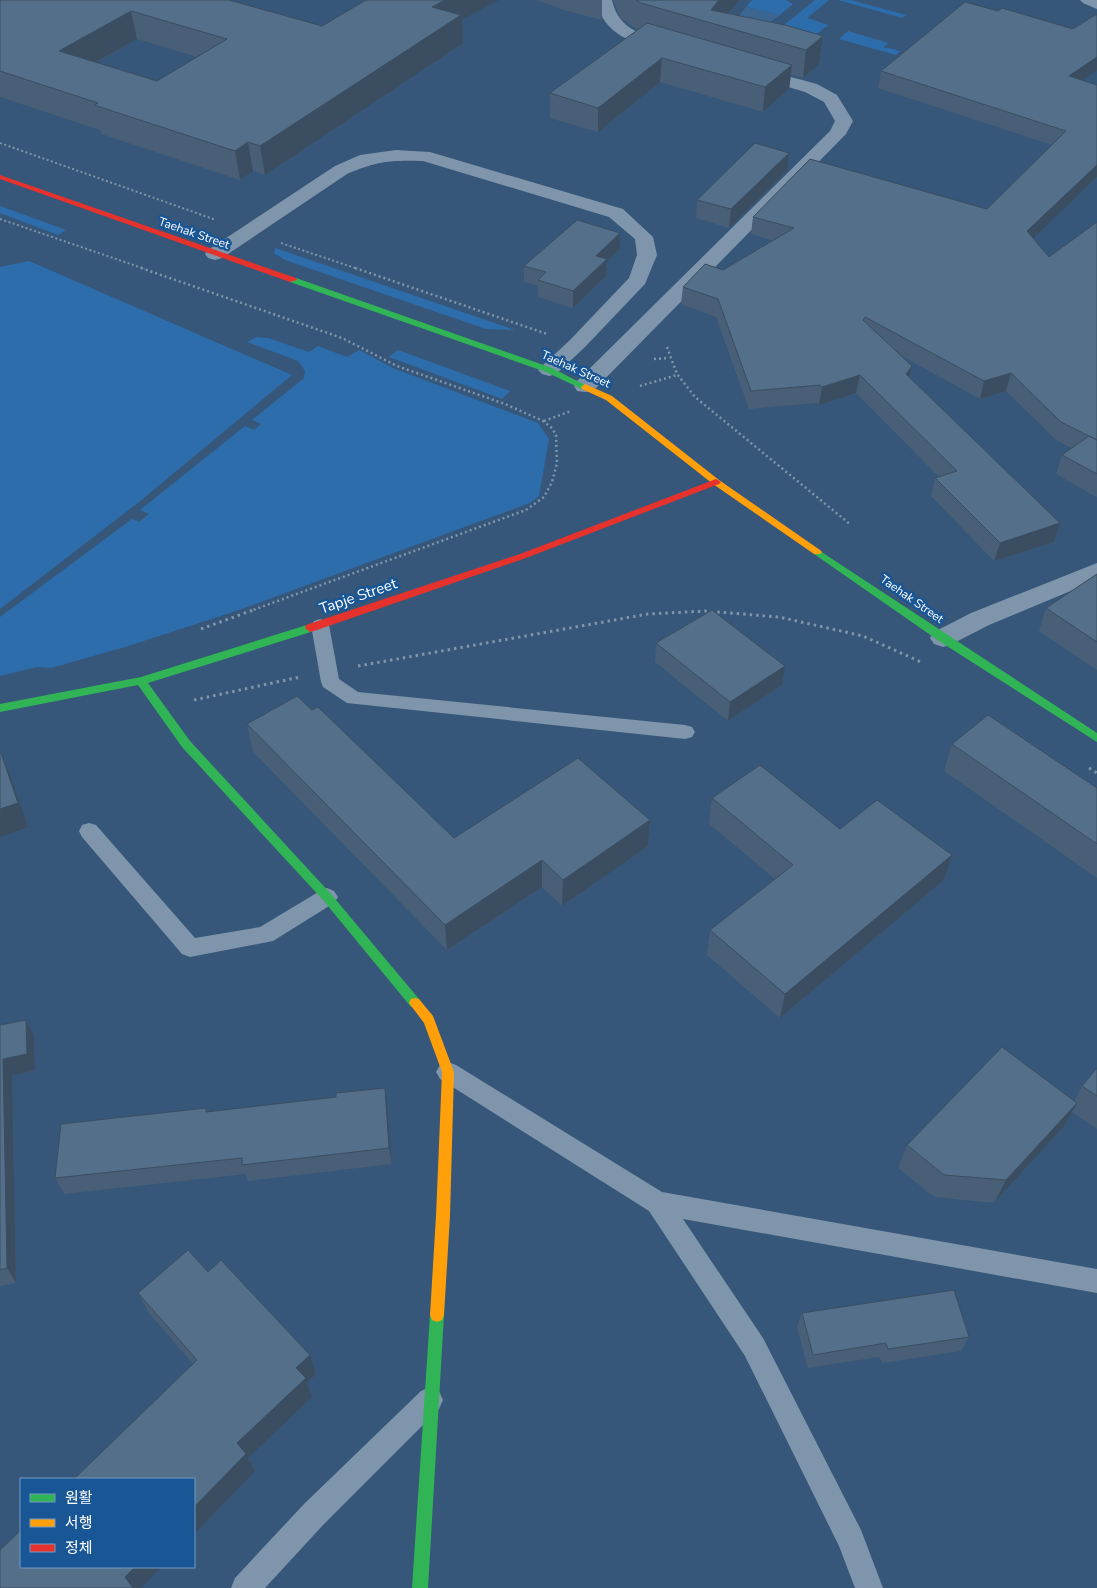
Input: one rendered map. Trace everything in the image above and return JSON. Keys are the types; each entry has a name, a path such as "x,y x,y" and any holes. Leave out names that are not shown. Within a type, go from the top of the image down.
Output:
{"street":[{"path":"604,0 608,19 621,30 641,39 679,50"},
{"path":"1088,0 1097,4"},
{"path":"585,386 837,134 844,121 832,99 811,88 736,66"},
{"path":"215,254 341,170 366,158 396,154 424,156 616,213 644,237 647,255 638,280 577,344 549,370"},
{"name":"Taehak Street","path":"0,177 549,370 609,398 716,482 943,638 1097,738"},
{"name":"Tapje Street","path":"0,708 142,681 320,625 523,556 716,482"},
{"path":"943,638 980,619 1096,573"},
{"path":"142,681 186,744 327,897 429,1020 448,1072 443,1216 420,1588"}],"lane":[{"path":"320,625 330,682 354,698 685,732"},
{"path":"89,831 190,948 265,935 327,897"},
{"path":"448,1072 658,1203 1097,1280"},
{"path":"658,1203 754,1347 850,1540 869,1588"},
{"path":"245,1588 314,1514 432,1398"}],"path":[{"path":"0,143 248,232 577,344"},
{"path":"0,219 342,338 395,365 513,408 543,421 552,429 558,448 558,461 554,479 545,496 526,510 196,631"},
{"path":"666,339 668,358 682,384 695,397 851,525"},
{"path":"615,356 646,359 668,358"},
{"path":"349,668 648,614 706,611 779,617 863,636 926,665"},
{"path":"160,707 300,677"},
{"path":"1081,763 1097,773"}],"shaded area":[{"path":"752,0 786,0 793,4 780,15 746,7"},
{"path":"815,0 829,0 807,18 828,25 817,34 779,29"},
{"path":"838,0 851,0 906,15 902,18"},
{"path":"746,7 780,15 766,25 737,18"},
{"path":"848,31 888,43 883,48 900,51 896,55 839,39"},
{"path":"0,206 66,230 58,235 0,213"},
{"path":"275,248 515,330 486,329 285,260 274,253"},
{"path":"29,261 292,375 139,502 0,609 0,267"},
{"path":"256,337 268,338 309,352 318,346 347,357 359,350 393,368 538,423 549,439 539,496 530,503 239,610 125,647 51,668 37,667 0,676 0,617 132,519 139,522 149,514 140,510 245,426 254,430 261,424 252,420 304,378 305,371 298,361 247,342"},
{"path":"398,350 510,391 502,399 389,357"}],"building":[{"path":"0,0 229,0 322,26 366,0 445,0 432,7 461,15 260,146 248,142 235,151 94,105 98,103 0,71","holes":["131,11 227,39 157,81 59,51"]},
{"path":"636,0 719,0 711,10 785,25 823,36 806,50"},
{"path":"965,2 998,11 1002,8 1073,29 1097,15 1097,57 1069,76 1097,85 1097,165 1027,231 1049,257 1097,222 1097,440 1061,422 1011,373 984,381 865,317 863,320 912,366 906,374 1060,523 1000,543 935,478 957,471 860,375 822,387 820,385 751,391 718,299 683,287 705,264 723,270 794,228 753,217 810,159 987,209 1066,131 881,71"},
{"path":"647,23 792,65 765,87 662,58 598,108 550,93"},
{"path":"755,143 789,153 731,209 697,200"},
{"path":"577,220 620,233 596,256 607,259 573,291 538,280 546,272 524,266"},
{"path":"1089,436 1097,440 1097,474 1062,455"},
{"path":"1097,574 1097,642 1046,608"},
{"path":"712,610 785,666 730,702 656,643"},
{"path":"297,696 312,710 318,707 454,838 578,758 650,820 563,880 542,860 445,925 247,724"},
{"path":"988,715 1097,788 1097,844 952,744"},
{"path":"0,754 18,803 0,809"},
{"path":"760,765 840,829 877,800 952,855 785,994 710,930 793,865 712,798"},
{"path":"26,1020 27,1054 3,1059 7,1268 0,1270 0,1025"},
{"path":"1002,1047 1077,1103 1006,1180 944,1175 907,1145"},
{"path":"1097,1068 1097,1096 1082,1086"},
{"path":"385,1088 389,1148 242,1165 242,1158 55,1178 61,1124 206,1108 206,1112 336,1097 336,1093"},
{"path":"188,1250 208,1272 221,1260 310,1355 296,1368 306,1378 237,1443 246,1454 195,1506 195,1478 75,1478 197,1360 138,1293"},
{"path":"954,1290 969,1337 888,1349 886,1343 813,1355 802,1313"},
{"path":"20,1531 20,1568 134,1568 125,1577 133,1588 0,1588 0,1550"}],"traffic: fast":[{"path":"293,280 549,370 585,387"},
{"path":"817,552 943,638 1097,738"},
{"path":"0,708 141,681 310,628"},
{"path":"141,681 186,744 327,897 415,1003"},
{"path":"420,1588 437,1315"}],"traffic: slow":[{"path":"585,387 609,398 716,482 817,552"},
{"path":"415,1003 429,1020 448,1072 443,1216 437,1315"}],"traffic: jam":[{"path":"0,177 293,280"},
{"path":"310,628 523,556 716,482"}]}
